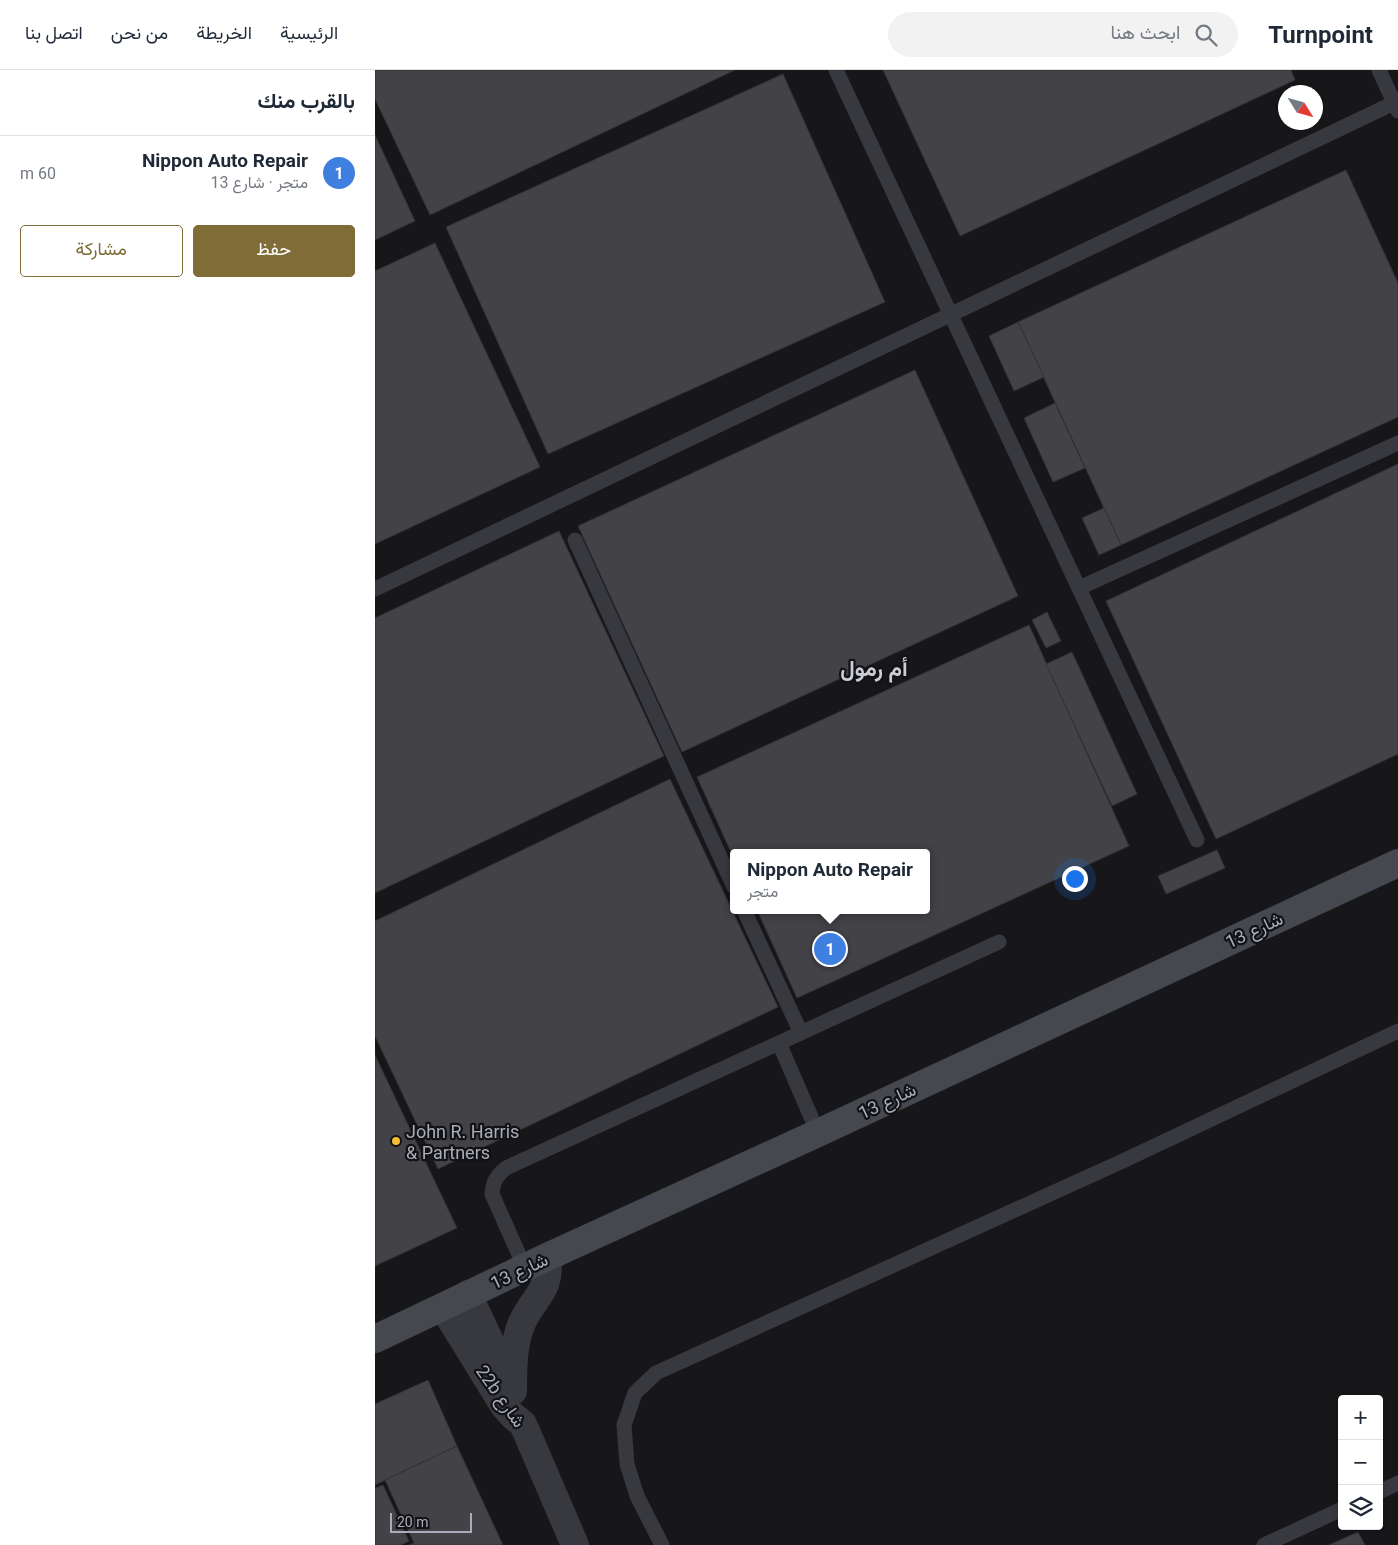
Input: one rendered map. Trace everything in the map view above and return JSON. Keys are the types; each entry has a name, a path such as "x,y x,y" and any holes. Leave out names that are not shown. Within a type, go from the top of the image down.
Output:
{"street":[{"name":"شارع 13","path":"375,1339 468,1294 1398,863"},
{"path":"513,1391 514,1355 518,1334 525,1316 546,1284 548,1275 536,1263"},
{"path":"468,1294 513,1391 521,1412 523,1424"},
{"name":"22b شارع","path":"443,1307 504,1406 523,1424 575,1545"}],"lane":[{"path":"836,70 1197,840"},
{"path":"375,589 950,315 1396,107 1379,70"},
{"path":"1079,588 1398,443"},
{"path":"575,540 730,878"},
{"path":"746,914 801,1033"},
{"path":"536,1263 492,1194 493,1184 497,1175 506,1168 999,942"},
{"path":"662,1545 637,1496 627,1464 624,1426 635,1393 656,1373 1125,1160 1398,1031"},
{"path":"779,1043 818,1133"},
{"path":"1383,1490 1398,1483"},
{"path":"1264,1545 1338,1511"}],"building":[{"path":"375,70 735,70 430,215 375,99"},
{"path":"883,70 1291,70 1295,80 1284,85 1278,85 1278,88 960,236"},
{"path":"783,74 885,302 548,454 446,227"},
{"path":"375,135 415,221 375,240"},
{"path":"1346,170 1398,283 1398,417 1121,545 1018,322"},
{"path":"435,243 540,467 375,544 375,271"},
{"path":"1018,322 1044,377 1014,391 989,336"},
{"path":"915,370 1018,596 682,752 578,526"},
{"path":"1055,403 1085,468 1053,482 1024,418"},
{"path":"1398,464 1398,754 1216,839 1106,601"},
{"path":"1104,508 1121,545 1099,555 1082,518"},
{"path":"559,531 664,756 375,893 375,618"},
{"path":"1047,612 1061,641 1046,648 1032,620"},
{"path":"1029,625 1129,846 797,998 759,914 930,914 930,849 730,850 697,777"},
{"path":"1072,652 1137,794 1112,806 1046,664"},
{"path":"670,779 730,906 730,914 734,914 778,1007 438,1169 375,1036 375,921"},
{"path":"1217,850 1225,868 1166,894 1158,876"},
{"name":"John R. Harris & Partners","path":"375,1055 457,1228 375,1266"},
{"path":"428,1380 457,1446 375,1485 375,1404"},
{"path":"457,1446 503,1545 409,1545 414,1543 385,1480"},
{"path":"383,1485 409,1541 401,1545 375,1545 375,1488"},
{"path":"1358,1532 1365,1545 1329,1545"}],"place":[{"name":"Nippon Auto Repair","path":"830,949"},
{"name":"John R. Harris & Partners","path":"396,1141"}],"district":[{"name":"أم رمول","path":"874,668"}]}
